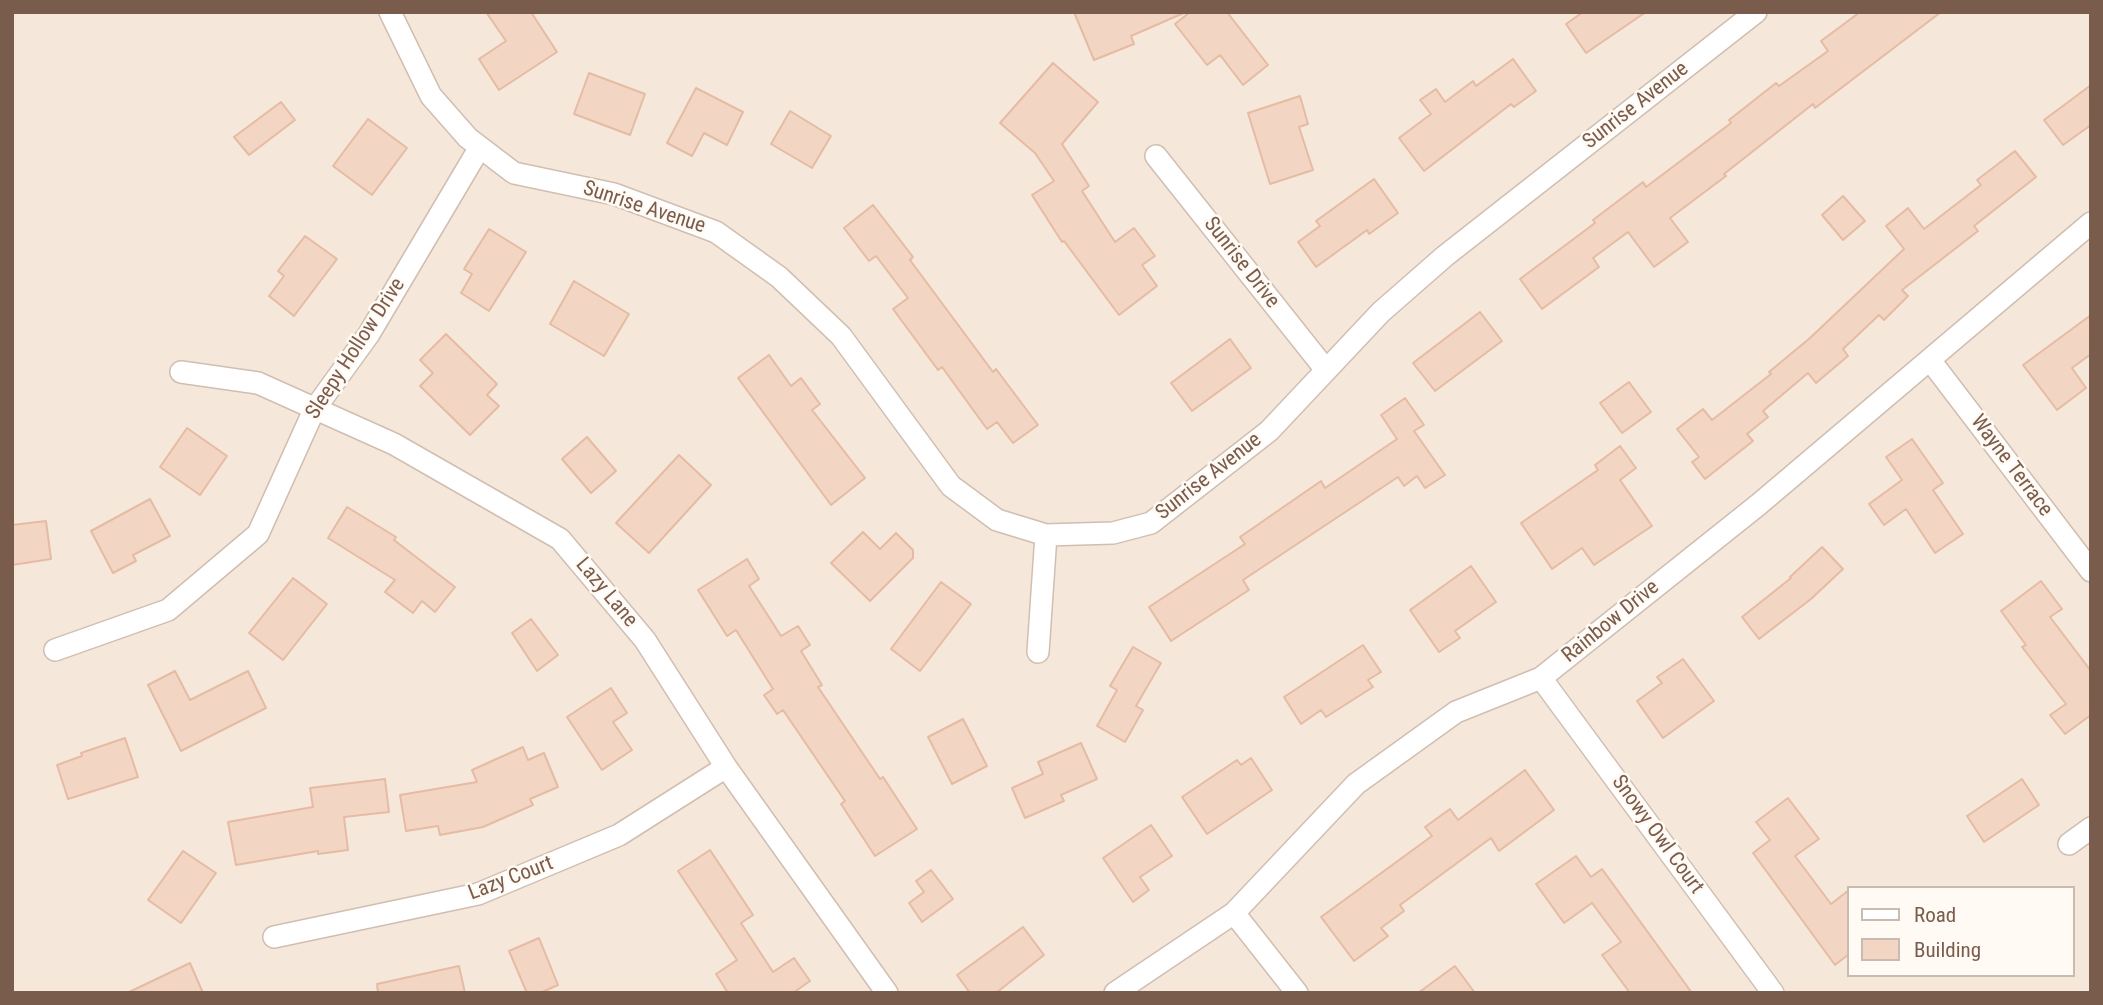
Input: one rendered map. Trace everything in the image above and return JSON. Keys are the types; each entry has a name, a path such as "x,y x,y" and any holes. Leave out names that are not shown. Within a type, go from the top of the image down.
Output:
{"street":[{"name":"Sunrise Avenue","path":"390,12 431,96 468,138 514,173 614,194 716,232 779,276 841,337 951,486 997,520 1046,535 1114,533 1150,523 1269,431 1381,312 1445,256 1756,12"},
{"name":"Sleepy Hollow Drive","path":"55,650 168,610 258,534 314,410 369,334 480,147"},
{"name":"Sunrise Drive","path":"1156,156 1326,370"},
{"name":"Rainbow Drive","path":"1115,993 1234,913 1356,783 1456,712 1541,678 1758,505 2091,223"},
{"name":"Wayne Terrace","path":"1930,360 2091,571"},
{"name":"Lazy Lane","path":"181,372 258,383 394,444 560,539 645,640 726,767 887,993"},
{"path":"1038,652 1046,535"},
{"name":"Snowy Owl Court","path":"1541,678 1773,993"},
{"name":"Lazy Court","path":"274,937 478,894 619,835 726,767"},
{"path":"2070,845 2091,828"},
{"path":"1234,913 1297,993"}],"shaded area":[{"path":"12,12 2091,12 2091,993 12,993"}],"building":[{"path":"486,12 531,12 557,52 499,90 479,59 506,41"},
{"path":"1074,12 1186,12 1131,36 1134,44 1094,60"},
{"path":"1190,12 1227,12 1268,65 1243,85 1220,55 1207,65 1175,24"},
{"path":"1583,12 1646,12 1586,53 1566,24"},
{"path":"1860,12 1941,12 1815,108 1813,104 1670,218 1688,242 1654,267 1628,232 1593,258 1599,267 1542,309 1520,279 1595,223 1593,220 1643,182 1646,187 1731,123 1729,120 1776,83 1779,86 1828,51 1821,41"},
{"path":"1513,59 1536,91 1514,107 1511,104 1424,171 1399,138 1431,114 1420,100 1436,89 1445,102 1473,81 1476,86"},
{"path":"1053,63 1098,102 1062,144 1089,186 1082,191 1115,242 1134,228 1155,256 1142,265 1157,286 1119,315 1064,241 1062,242 1032,195 1054,181 1035,153 1000,123"},
{"path":"589,73 645,94 630,135 574,114"},
{"path":"2091,85 2091,125 2063,145 2044,120"},
{"path":"696,88 743,112 727,145 704,133 692,156 667,143"},
{"path":"1300,96 1308,124 1299,127 1313,170 1270,184 1248,113"},
{"path":"281,102 295,120 249,155 234,137"},
{"path":"790,111 831,136 812,168 771,144"},
{"path":"368,119 407,148 372,195 333,166"},
{"path":"2015,151 2036,177 1974,226 1978,231 1902,290 1908,296 1884,320 1879,315 1843,349 1848,356 1816,383 1808,373 1763,411 1768,417 1747,434 1753,441 1705,479 1692,462 1699,457 1677,429 1703,409 1712,420 1771,374 1769,372 1810,338 1904,249 1886,226 1908,208 1924,229 1981,185 1977,180"},
{"path":"1374,179 1398,213 1369,234 1367,230 1316,267 1298,242 1320,226 1316,221"},
{"path":"1843,196 1865,221 1843,240 1822,215"},
{"path":"873,205 913,257 910,260 993,372 996,369 1038,425 1013,443 997,422 987,429 942,367 938,370 893,309 908,298 876,256 869,261 844,228"},
{"path":"489,229 526,252 489,311 461,293 472,274 464,269"},
{"path":"305,236 337,259 294,316 269,296 284,276 278,271"},
{"path":"574,281 629,314 604,356 550,324"},
{"path":"1480,312 1502,341 1435,391 1413,363"},
{"path":"2091,315 2091,354 2072,368 2086,388 2057,410 2023,365"},
{"path":"446,334 497,384 487,395 499,406 470,435 420,386 433,373 420,360"},
{"path":"1230,339 1251,368 1192,411 1171,383"},
{"path":"769,355 791,386 801,378 820,404 812,410 865,478 831,505 738,378"},
{"path":"1629,382 1651,412 1622,433 1600,403"},
{"path":"1405,398 1424,425 1414,431 1445,475 1425,488 1417,476 1404,486 1398,477 1243,580 1249,590 1171,641 1149,607 1245,544 1240,537 1321,481 1325,488 1397,439 1381,415"},
{"path":"187,428 227,456 200,495 160,467"},
{"path":"587,437 616,471 591,493 562,459"},
{"path":"1912,439 1943,483 1933,490 1963,534 1935,553 1906,509 1884,525 1869,504 1902,480 1886,457"},
{"path":"1620,446 1636,468 1620,480 1652,526 1594,565 1582,548 1552,569 1521,523 1598,470 1595,465"},
{"path":"679,455 711,485 649,553 616,523"},
{"path":"150,499 170,536 133,555 136,561 113,573 91,531"},
{"path":"347,507 396,537 394,540 455,587 435,612 422,601 413,613 385,592 395,580 328,538"},
{"path":"46,521 51,559 12,565 12,525"},
{"path":"863,532 880,549 896,533 913,550 913,558 870,601 831,563"},
{"path":"1822,547 1843,569 1811,599 1759,639 1742,617 1791,578"},
{"path":"747,559 759,579 749,586 781,636 798,626 810,645 801,651 822,685 818,687 917,829 875,856 841,804 845,801 783,710 777,714 764,695 773,689 736,630 727,636 698,590"},
{"path":"1471,566 1496,602 1455,631 1460,638 1439,652 1410,610"},
{"path":"293,578 327,604 283,660 249,633"},
{"path":"2041,581 2062,609 2050,617 2091,671 2091,715 2065,734 2050,715 2066,704 2022,647 2026,645 2001,611"},
{"path":"941,582 971,604 920,671 891,649"},
{"path":"531,619 558,655 537,671 512,633"},
{"path":"1363,645 1381,672 1368,680 1373,687 1326,717 1321,710 1301,724 1284,697"},
{"path":"1133,647 1161,663 1136,706 1143,710 1125,742 1097,726 1117,690 1110,686"},
{"path":"1683,659 1714,701 1663,738 1637,701 1662,683 1657,677"},
{"path":"175,671 190,700 248,671 266,708 181,751 148,685"},
{"path":"611,688 627,713 613,722 632,750 602,770 567,717"},
{"path":"963,719 987,766 952,784 928,737"},
{"path":"125,738 138,777 68,799 57,765 82,756 81,753"},
{"path":"1081,743 1097,779 1061,795 1064,801 1025,818 1012,788 1043,774 1038,762"},
{"path":"523,747 528,760 544,753 558,787 530,799 533,805 483,827 440,835 438,826 406,831 400,795 477,782 472,770"},
{"path":"1251,758 1272,790 1207,834 1182,797 1237,760 1241,765"},
{"path":"1525,770 1554,810 1499,851 1491,838 1400,905 1404,911 1381,928 1388,936 1354,961 1321,917 1432,836 1425,827 1450,809 1458,820"},
{"path":"385,779 389,812 344,817 348,850 318,854 318,851 236,865 228,822 313,807 310,788"},
{"path":"2022,779 2039,805 1984,842 1967,816"},
{"path":"1788,798 1819,839 1795,856 1831,904 1848,891 1848,955 1835,965 1753,853 1770,840 1756,822"},
{"path":"1151,825 1172,856 1140,877 1149,890 1133,902 1103,858"},
{"path":"710,850 753,915 741,923 773,972 794,958 810,981 793,993 728,993 716,974 737,960 678,871"},
{"path":"183,851 216,873 181,923 148,900"},
{"path":"1576,856 1591,877 1602,869 1692,993 1630,993 1602,955 1621,942 1592,903 1564,923 1536,884"},
{"path":"931,870 953,899 922,922 909,903 924,892 916,881"},
{"path":"1023,927 1044,955 996,993 970,993 957,975"},
{"path":"539,938 558,985 540,993 527,993 509,951"},
{"path":"190,963 203,993 127,993"},
{"path":"459,966 465,993 378,993 377,984"},
{"path":"1455,966 1475,993 1418,993"}]}
